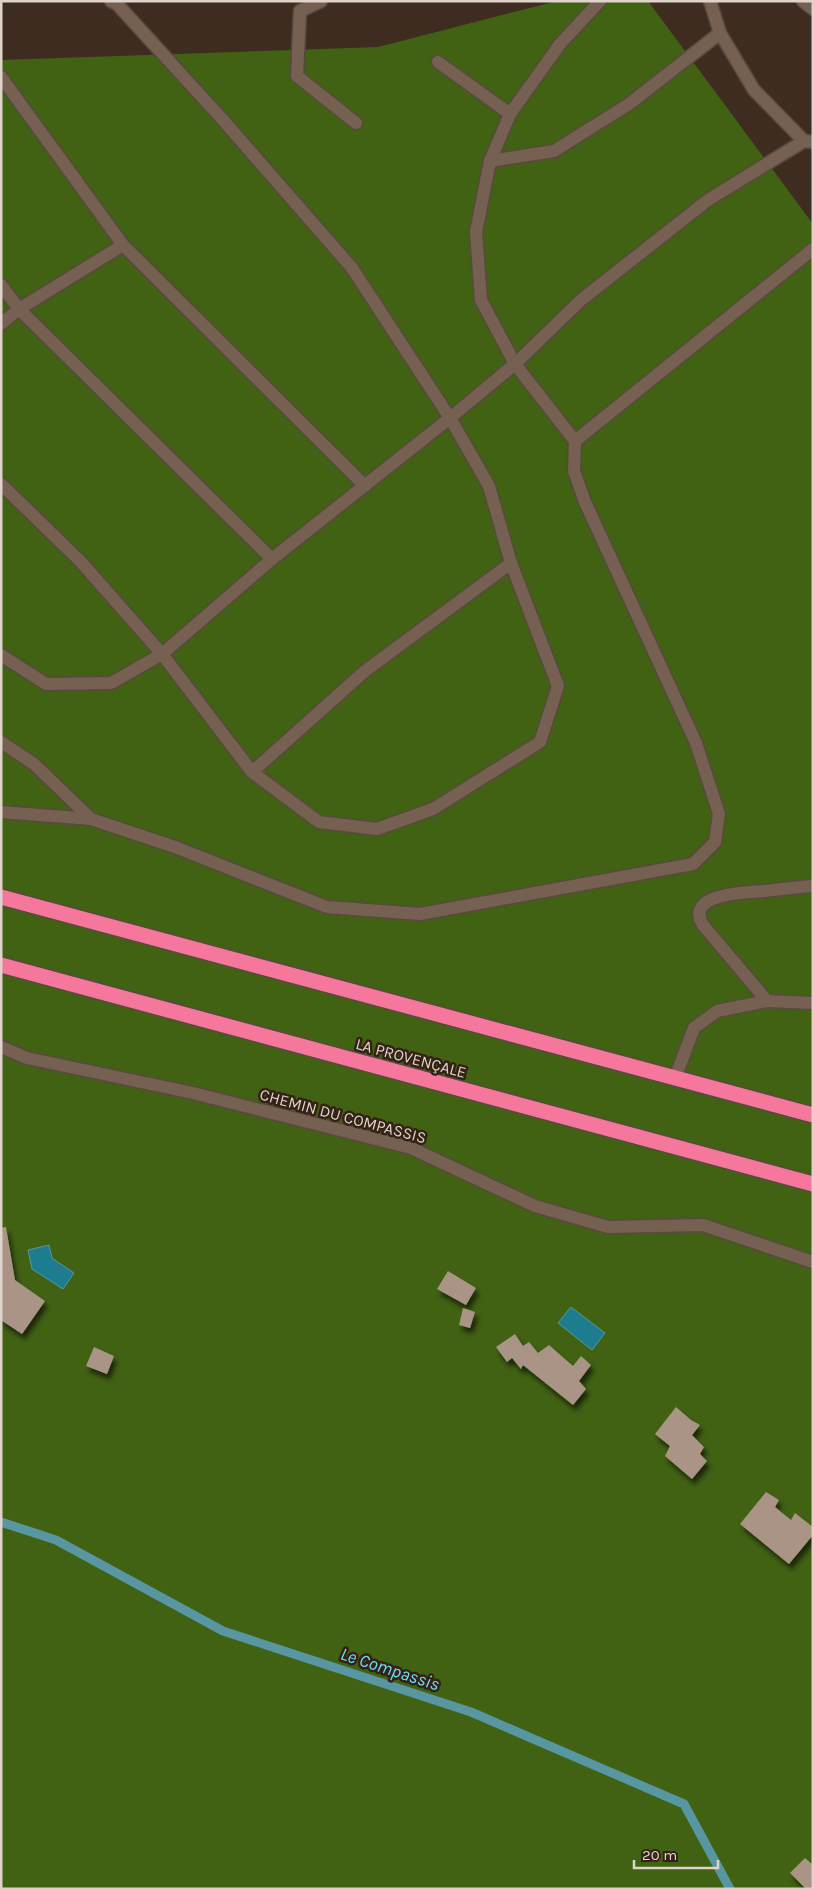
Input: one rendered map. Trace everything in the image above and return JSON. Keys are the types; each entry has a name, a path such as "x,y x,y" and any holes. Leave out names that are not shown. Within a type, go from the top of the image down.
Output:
{"highway":[{"path":"1,896 813,1115"},
{"name":"LA PROVENÇALE","path":"1,965 813,1184"}],"street":[{"path":"1,484 81,562 162,654 252,772 319,822 377,829 433,809 540,742 558,686 511,563 489,486 450,418 352,268 223,120 117,4 111,1"},
{"path":"320,1 300,11 297,76 356,123"},
{"path":"1,655 46,684 110,683 162,654 272,559 515,364 581,300 708,200 808,142 754,90 720,33 710,1"},
{"path":"803,1 813,9"},
{"path":"1,812 91,819 175,847 327,907 420,914 693,864 714,842 719,814 696,743 585,502 574,471 575,441 515,364 481,300 476,232 490,161 510,114 560,44 595,2"},
{"path":"490,161 554,151 629,104 720,33"},
{"path":"438,62 510,114"},
{"path":"1,77 123,245 365,486"},
{"path":"1,324 19,310 123,245"},
{"path":"575,441 813,249"},
{"path":"1,285 19,310 272,559"},
{"path":"252,772 365,671 511,563"},
{"path":"1,742 34,764 91,819"},
{"path":"766,1001 703,925 699,919 699,911 702,905 710,900 730,893 813,886"},
{"path":"676,1078 694,1028 717,1011 766,1001 813,1003"},
{"name":"CHEMIN DU COMPASSIS","path":"1,1047 28,1058 193,1093 411,1148 535,1206 608,1227 703,1225 813,1262"}],"green space":[{"path":"557,1 648,1 813,224 813,1889 1,1889 1,60 378,47"}],"water":[{"path":"49,1245 52,1258 74,1273 63,1289 32,1269 28,1250"},
{"path":"571,1307 605,1333 592,1350 558,1323"}],"building":[{"path":"6,1227 15,1280 45,1301 22,1334 1,1320 1,1228"},
{"path":"448,1271 476,1288 466,1305 437,1289"},
{"path":"463,1308 475,1312 470,1328 459,1325"},
{"path":"515,1334 523,1346 529,1342 538,1353 549,1345 573,1366 581,1356 591,1365 579,1381 586,1389 573,1405 523,1365 521,1369 512,1358 507,1362 496,1347"},
{"path":"94,1347 114,1356 107,1374 86,1366"},
{"path":"676,1407 700,1425 692,1435 704,1447 700,1454 707,1461 692,1479 665,1456 670,1446 655,1434"},
{"path":"766,1492 779,1500 775,1507 791,1520 795,1513 813,1527 813,1535 789,1564 740,1524"},
{"path":"805,1858 813,1865 813,1889 806,1889 790,1873"}],"waterway":[{"name":"Le Compassis","path":"1,1522 56,1540 223,1631 471,1712 684,1804 730,1889"}]}
